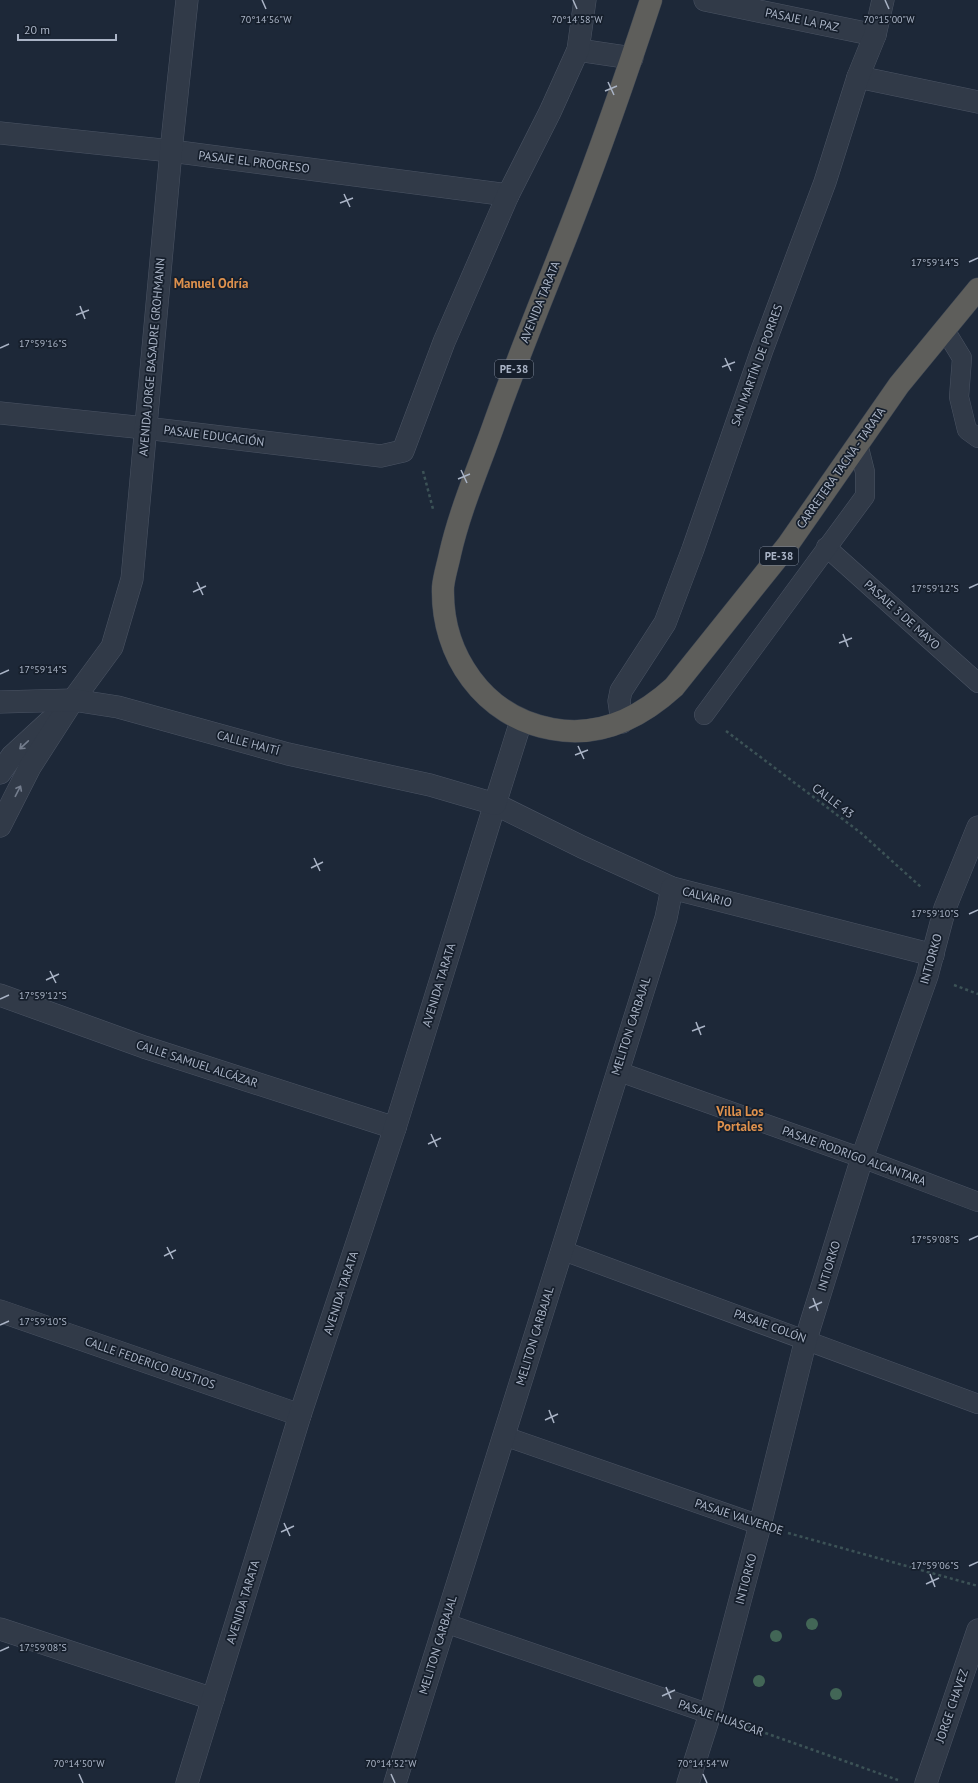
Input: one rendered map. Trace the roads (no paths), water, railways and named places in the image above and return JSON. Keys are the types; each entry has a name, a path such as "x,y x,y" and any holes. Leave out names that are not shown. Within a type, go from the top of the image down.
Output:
{"highway":[{"name":"AVENIDA TARATA","path":"521,721 503,710 488,698 471,679 458,658 449,634 445,615 443,584 456,530 509,380 575,215 632,58 651,0"},
{"name":"CARRETERA TACNA - TARATA","path":"521,721 560,731 581,731 602,728 622,722 641,713 674,687 788,546 899,385 978,289"}],"street":[{"name":"AVENIDA JORGE BASADRE GROHMANN","path":"0,826 30,767 73,700 112,647 132,579 171,151 187,0"},
{"path":"508,195 550,112 578,50 585,0"},
{"name":"PASAJE LA PAZ","path":"705,0 875,35"},
{"name":"SAN MARTÍN DE PORRES","path":"622,722 619,701 621,691 665,623 693,549 762,350 825,182 858,77 875,35 883,0"},
{"path":"578,50 632,58"},
{"path":"858,77 978,102"},
{"name":"PASAJE EL PROGRESO","path":"0,133 171,151 508,195"},
{"name":"PASAJE EDUCACIÓN","path":"0,413 145,428 381,456 403,452 444,342 508,195"},
{"name":"AVENIDA JORGE BASADRE GROHMANN","path":"0,773 12,756 73,700"},
{"name":"CALLE HAITÍ","path":"0,702 73,700 118,708 288,754 430,785 495,804"},
{"name":"AVENIDA TARATA","path":"187,1783 300,1415 395,1128 521,721"},
{"name":"CALVARIO","path":"495,804 582,847 672,888 933,955"},
{"name":"INTIORKO","path":"688,1783 710,1714 760,1525 806,1339 862,1158 927,976 945,908 978,827"},
{"name":"MELITON CARBAJAL","path":"395,1783 666,918 672,888"},
{"name":"CALLE SAMUEL ALCÁZAR","path":"0,995 144,1047 395,1128"},
{"name":"CALLE FEDERICO BUSTIOS","path":"0,1311 300,1415"},
{"path":"0,1629 213,1698"},
{"name":"JORGE CHAVEZ","path":"926,1783 978,1630"}],"lane":[{"path":"945,330 962,358 959,397 967,430 978,438"},
{"path":"704,715 826,547 865,496 865,472 858,444"},
{"name":"PASAJE 3 DE MAYO","path":"826,547 978,683"},
{"name":"PASAJE RODRIGO ALCANTARA","path":"617,1071 862,1158 978,1202"},
{"name":"PASAJE COLÓN","path":"561,1250 806,1339 978,1404"},
{"name":"PASAJE VALVERDE","path":"504,1436 760,1525"},
{"name":"PASAJE HUASCAR","path":"445,1623 710,1714"}],"district":[{"name":"Manuel Odría","path":"211,283"},
{"name":"Villa Los Portales","path":"740,1118"}]}
